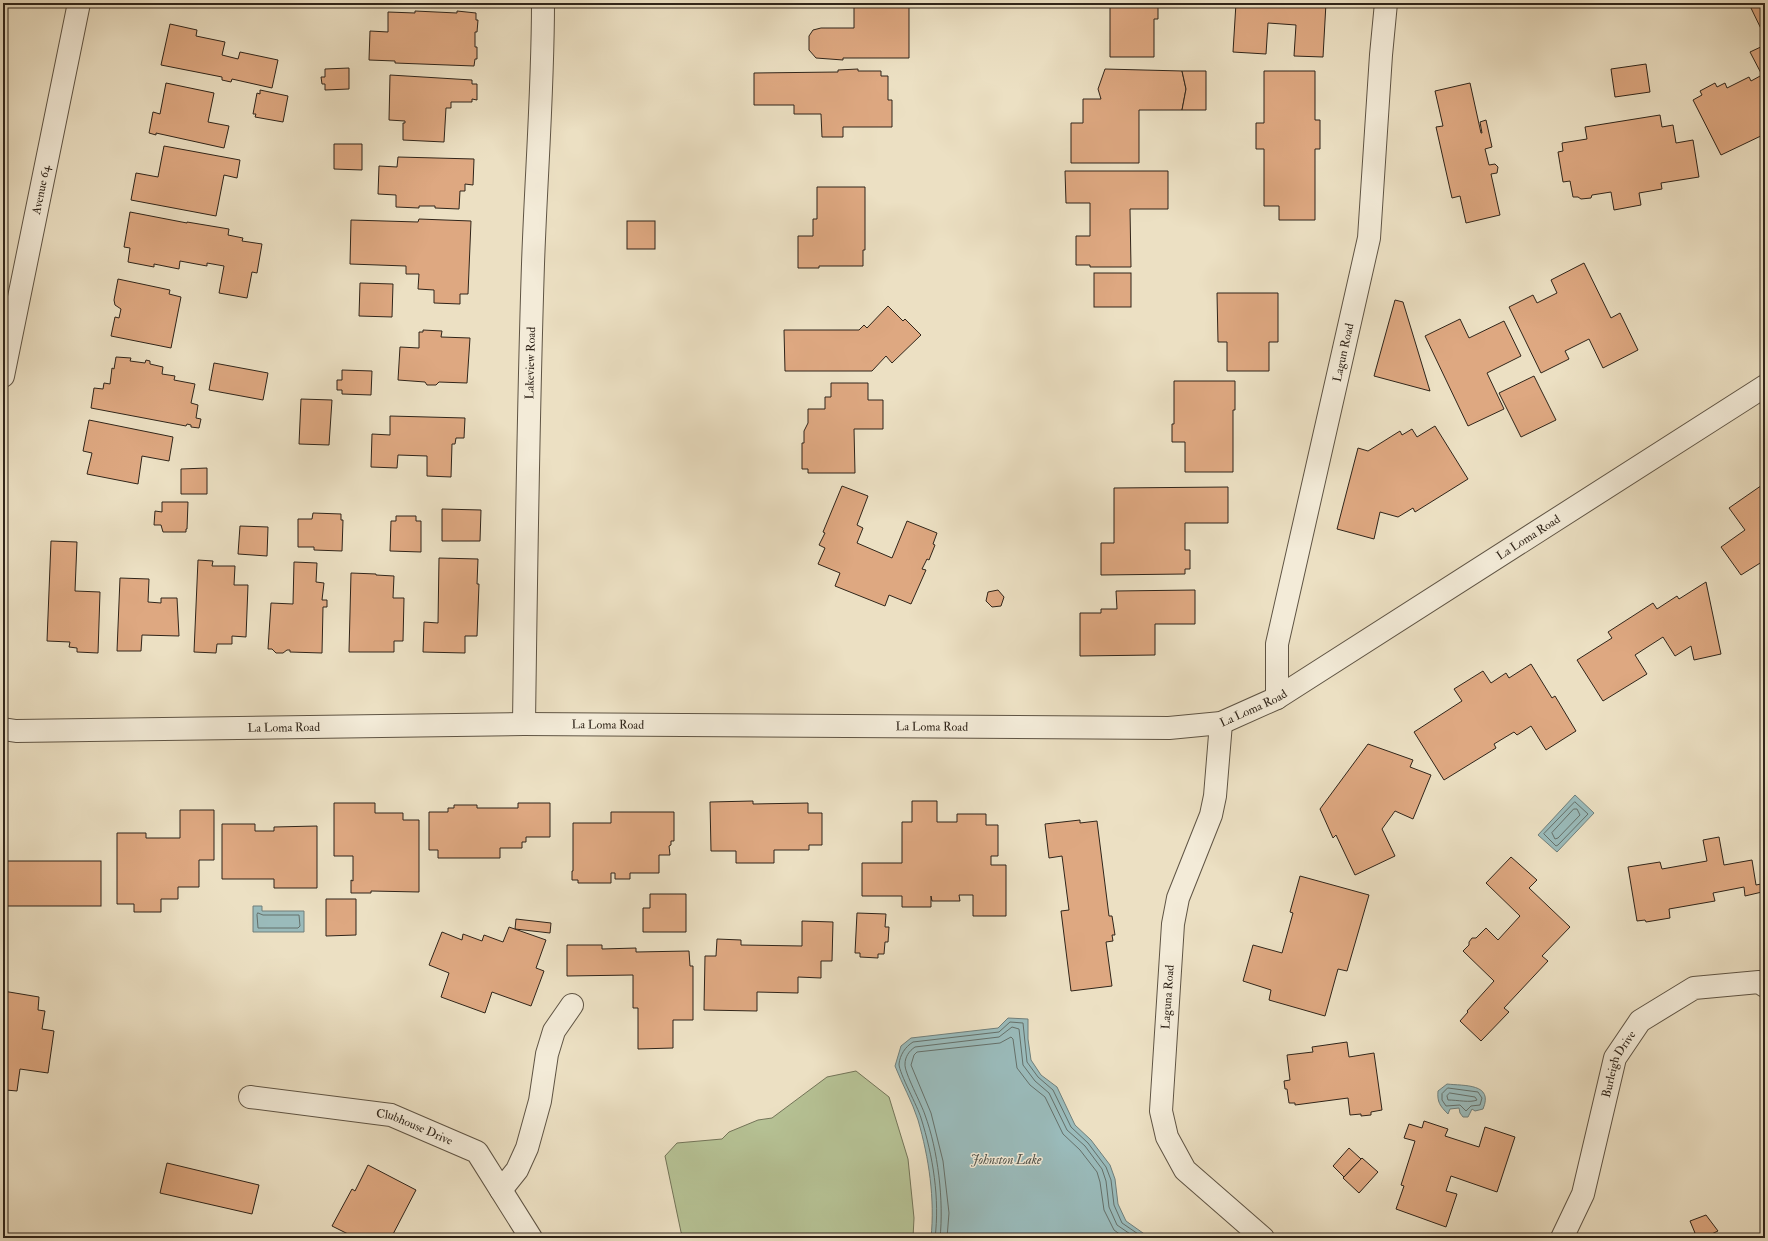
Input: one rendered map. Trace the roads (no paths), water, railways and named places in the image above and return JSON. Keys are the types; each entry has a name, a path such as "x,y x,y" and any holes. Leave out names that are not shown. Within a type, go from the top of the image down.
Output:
{"street":[{"name":"Avenue 64","path":"3,376 79,3"},
{"name":"Lakeview Road","path":"524,724 528,400 533,260 543,73 543,3"},
{"name":"Lagun Road","path":"1277,698 1277,644 1369,238 1381,55 1386,3"},
{"name":"La Loma Road","path":"3,729 16,731 524,724 1169,728 1221,722 1277,698 1765,386"},
{"name":"Laguna Road","path":"1221,722 1215,796 1211,815 1178,898 1173,924 1161,1111 1166,1137 1185,1170 1263,1238"},
{"name":"Burleigh Drive","path":"1562,1238 1583,1194 1615,1058 1640,1021 1694,988 1759,982 1765,986"},
{"path":"501,1190 517,1170 527,1148 540,1101 547,1054 554,1031 572,1005"},
{"name":"Clubhouse Drive","path":"250,1097 391,1115 478,1152 531,1238"}],"water":[{"path":"1575,795 1594,813 1557,852 1538,835"},
{"path":"253,906 262,906 262,911 304,911 304,932 253,932"},
{"name":"Johnston Lake","path":"1008,1018 1028,1019 1028,1039 1031,1060 1041,1075 1057,1087 1075,1125 1091,1140 1110,1165 1115,1179 1118,1204 1126,1221 1150,1238 931,1238 932,1194 922,1134 916,1113 895,1066 901,1046 911,1038 998,1028"},
{"path":"1447,1084 1469,1086 1481,1090 1484,1094 1485,1101 1483,1109 1475,1111 1472,1109 1468,1117 1463,1117 1459,1108 1450,1109 1448,1114 1443,1109 1438,1098 1438,1091"}]}
